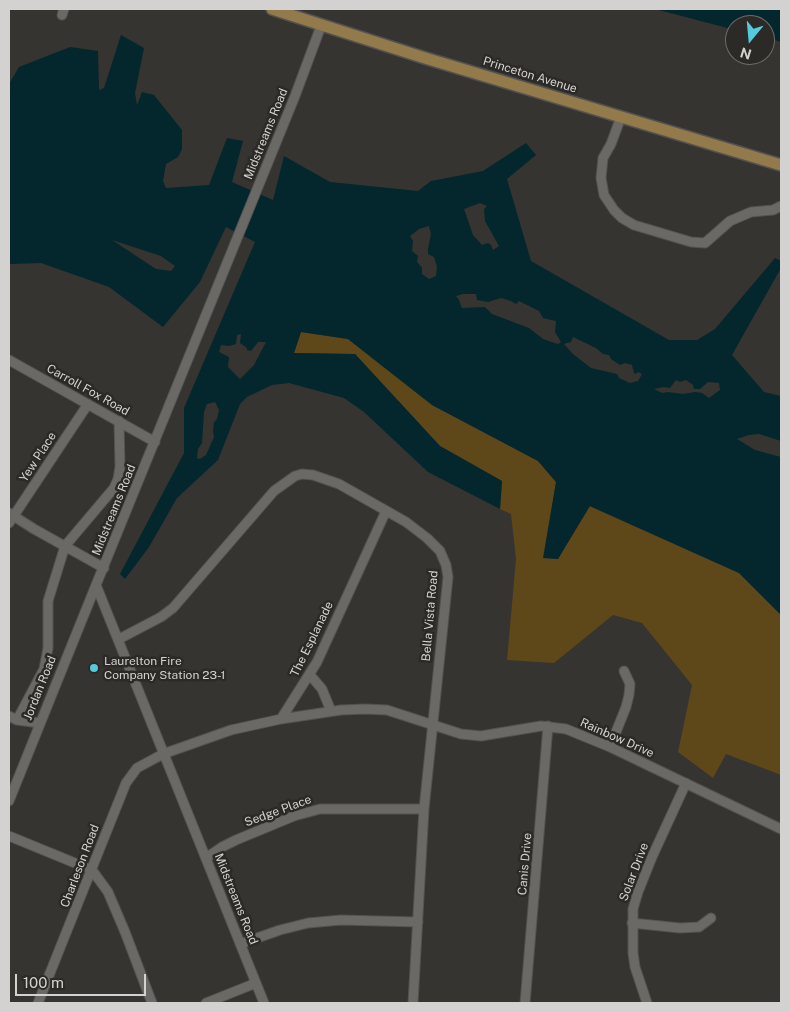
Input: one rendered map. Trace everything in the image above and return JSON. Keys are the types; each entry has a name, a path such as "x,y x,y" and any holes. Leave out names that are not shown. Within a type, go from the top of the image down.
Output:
{"main road":[{"name":"Princeton Avenue","path":"272,9 322,26 781,165"}],"street":[{"name":"Midstreams Road","path":"264,1003 96,585 236,243 322,26"},
{"path":"621,117 611,144 603,158 601,178 604,196 622,218 634,225 690,242 705,242 730,221 751,212 773,210 781,206"},
{"name":"Carroll Fox Road","path":"9,360 155,442"},
{"name":"Yew Place","path":"10,517 88,404"},
{"path":"40,723 13,718 44,669 48,648 48,601 65,546 114,488 118,479 120,467 119,421"},
{"name":"Bella Vista Road","path":"119,639 174,608 274,490 295,476 302,474 313,475 339,484 386,510 406,522 440,551 446,565 448,577 424,809 413,1003"},
{"name":"The Esplanade","path":"281,719 310,675 386,510"},
{"path":"10,517 104,568"},
{"name":"Jordan Road","path":"9,801 96,585"},
{"path":"610,748 630,695 630,684 624,671"},
{"path":"310,675 322,689 331,711"},
{"name":"Rainbow Drive","path":"281,719 331,711 365,709 387,710 406,715 432,726 461,734 481,736 548,726 566,730 610,748 781,829"},
{"path":"164,754 232,730 281,719"},
{"name":"Canis Drive","path":"524,1003 548,726"},
{"name":"Charleson Road","path":"38,1003 126,782 137,768 164,754"},
{"name":"Solar Drive","path":"648,1003 635,968 633,910 638,892 686,783"},
{"name":"Sedge Place","path":"206,858 236,840 294,816 320,809 424,809"},
{"path":"9,836 92,870 108,892 152,1003"},
{"path":"632,923 680,928 699,926 710,918"},
{"path":"240,944 280,930 308,924 341,920 418,922"},
{"path":"206,1003 256,984"}],"shaded area":[{"path":"301,332 348,339 432,405 538,461 556,482 544,558 558,559 589,506 739,573 781,615 781,775 726,754 713,778 678,752 692,685 642,623 613,615 554,663 507,660 516,559 511,514 500,509 502,481 440,446 355,354 294,353"}],"water":[{"path":"655,9 781,9 781,42 775,40 775,15 725,15 725,27"},
{"path":"121,35 144,48 135,93 137,105 142,92 154,95 182,130 182,149 178,157 166,164 163,181 166,188 209,185 227,138 243,141 232,182 273,200 284,156 330,182 418,191 431,181 483,171 526,143 536,155 507,179 531,261 669,340 697,340 715,329 775,258 781,261 781,268 732,355 764,392 781,396 781,441 759,434 737,439 755,450 781,457 781,615 739,573 590,506 558,559 543,558 556,482 538,461 432,405 348,339 301,332 294,353 355,354 440,446 502,481 500,509 428,472 364,412 344,398 289,383 272,385 247,397 240,404 218,460 177,498 149,547 125,579 120,574 184,453 184,408 255,242 226,227 200,282 163,327 109,287 41,263 9,264 9,84 19,67 70,47 98,51 99,90 104,88","holes":["480,203 487,206 484,209 485,221 499,246 493,250 491,245 488,243 482,245 473,235 464,209","429,226 431,234 428,254 434,257 437,267 436,276 429,279 422,274 422,268 417,262 418,256 412,251 413,241 410,236 419,229","112,240 161,256 175,266 171,271 156,269","476,294 477,300 488,302 501,298 516,304 519,301 539,311 543,318 556,321 555,332 561,342 558,344 543,339 529,328 492,314 485,307 462,308 456,296","241,334 240,343 247,350 251,351 258,342 266,342 254,365 240,379 228,367 229,357 219,352 221,345 229,346 236,344 237,335","573,337 596,348 603,354 609,355 611,359 620,365 625,363 632,365 634,373 642,374 638,381 630,383 619,378 617,374 591,368 564,344 571,342","676,380 680,382 686,380 693,385 694,389 700,389 708,382 719,383 720,390 709,398 702,393 662,393 654,389 670,388","215,402 219,410 217,419 214,422 214,437 206,455 200,459 197,458 198,449 202,443 204,412 207,404"]}],"place":[{"name":"Laurelton Fire Company Station 23-1","path":"94,668"}]}
